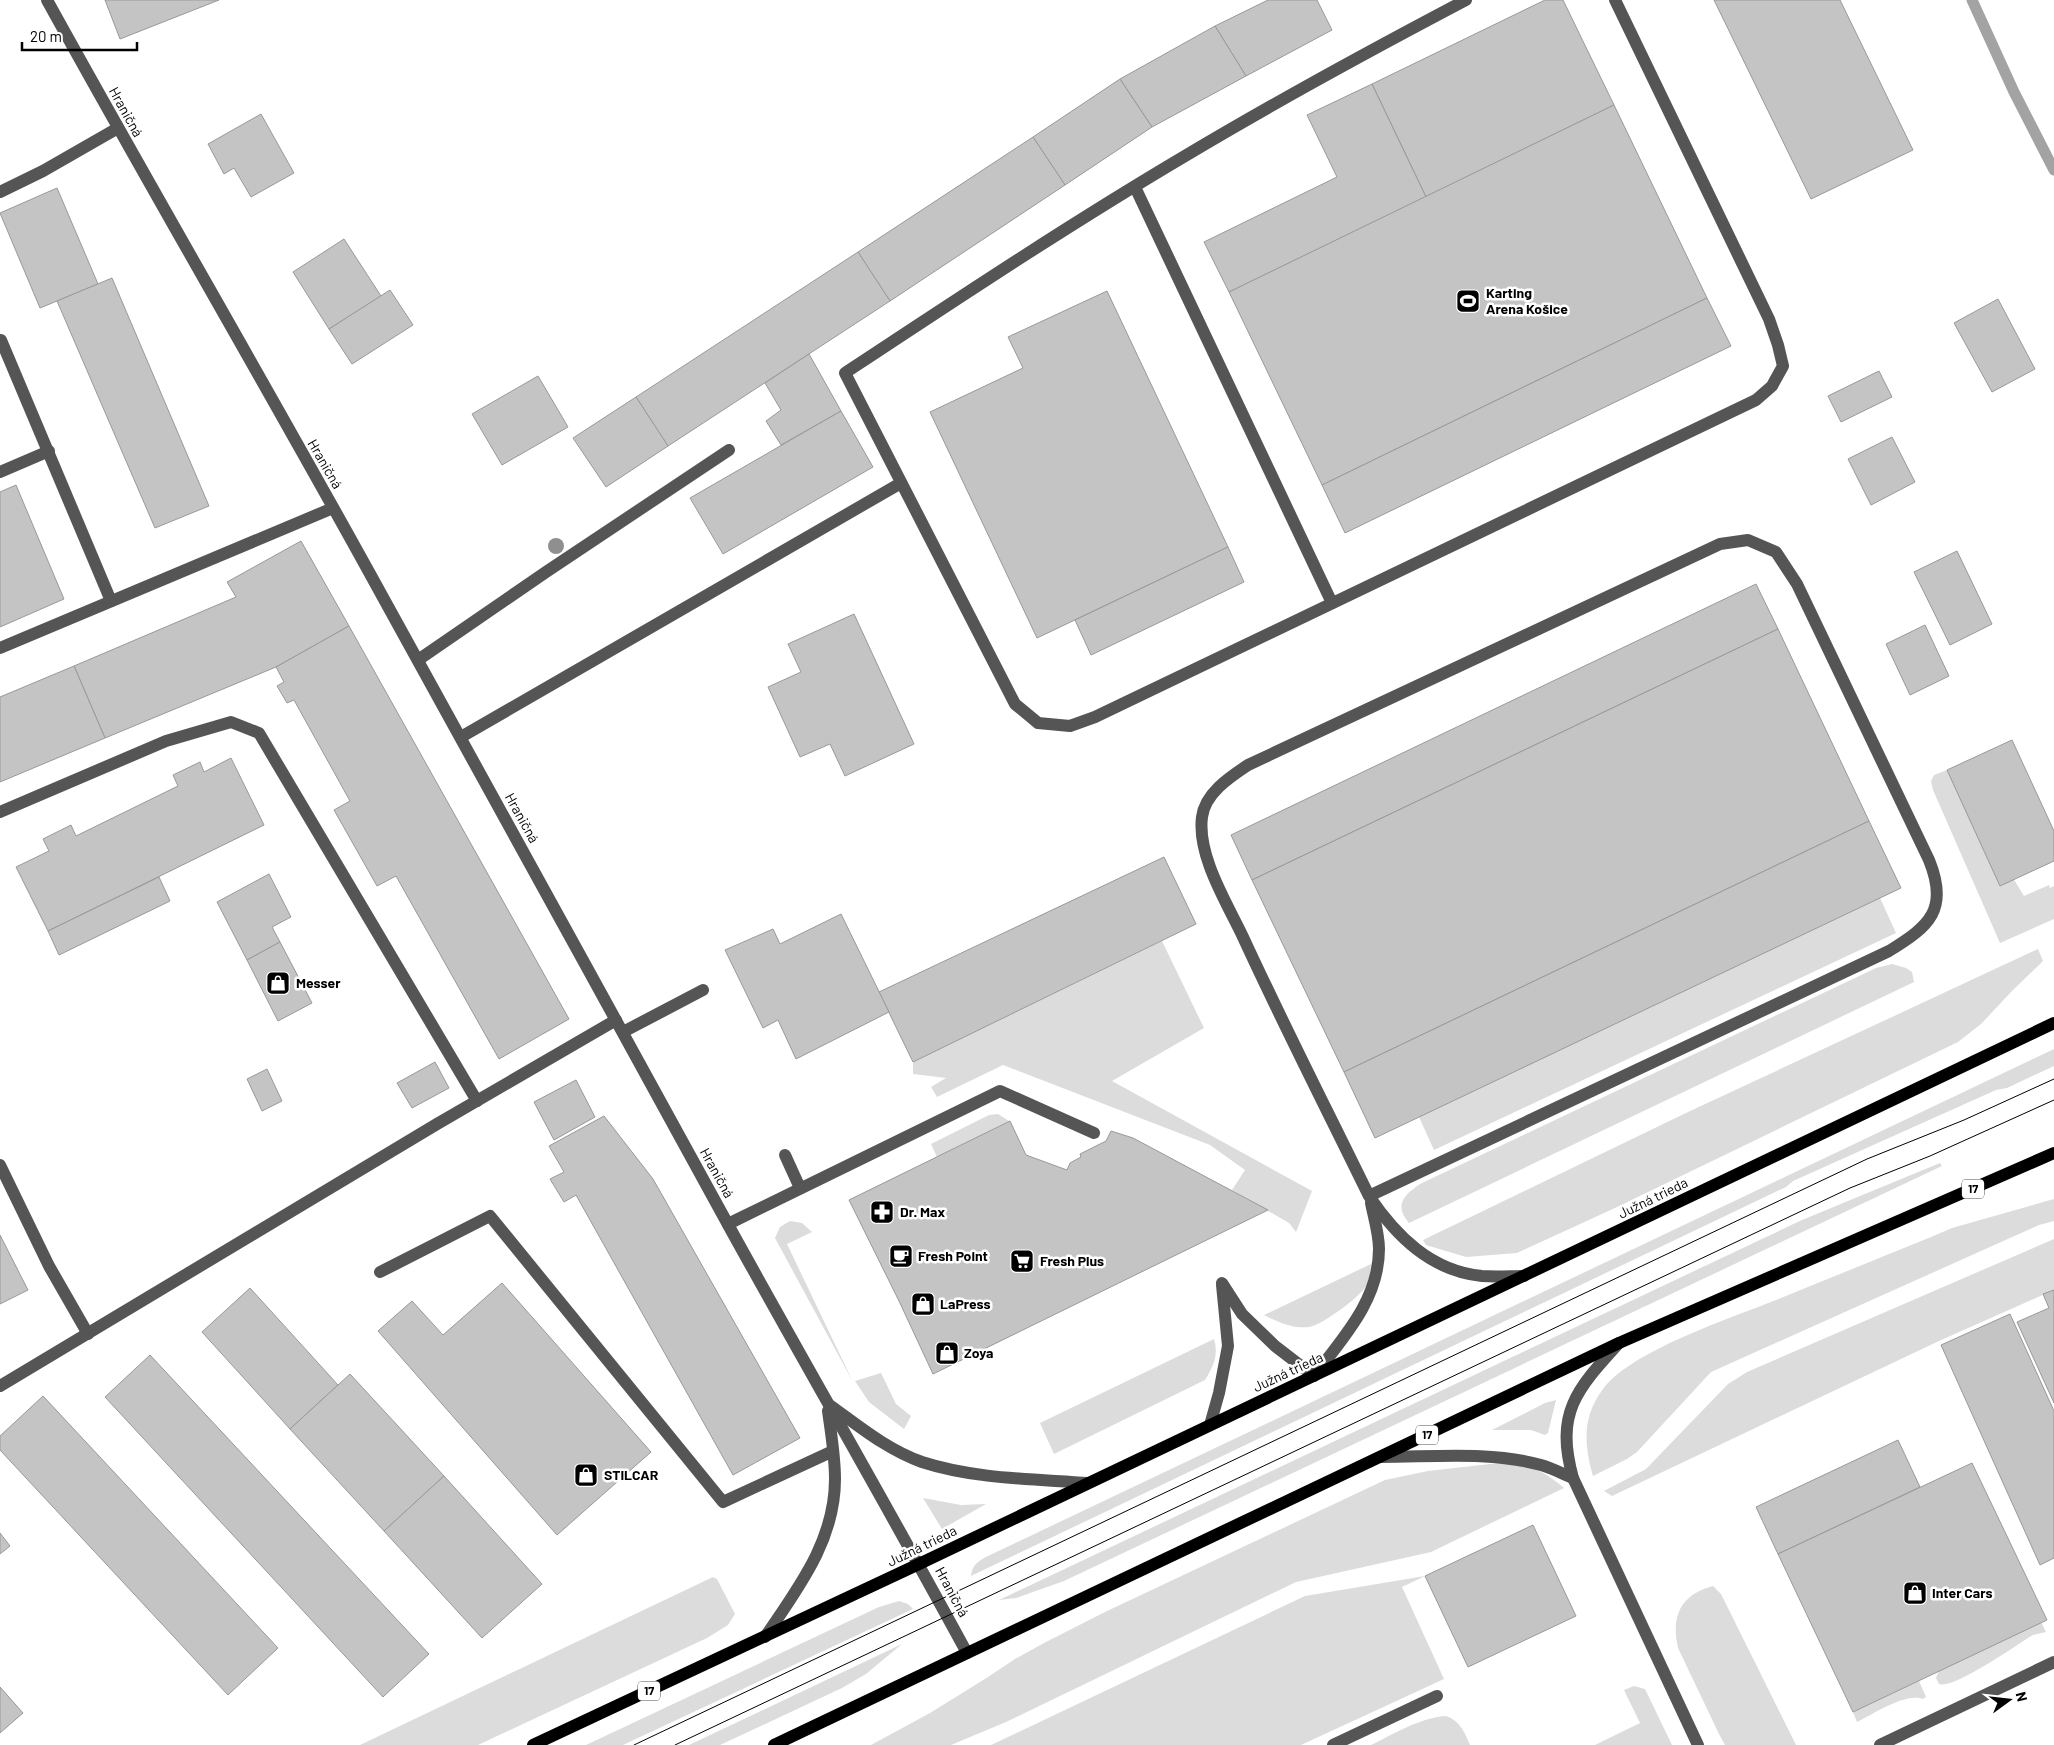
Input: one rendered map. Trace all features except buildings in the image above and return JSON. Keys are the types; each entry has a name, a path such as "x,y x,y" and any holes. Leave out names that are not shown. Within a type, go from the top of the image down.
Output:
{"main road":[{"name":"Južná trieda","path":"533,1745 920,1564 2054,1023"},
{"name":"17","path":"774,1745 1619,1344 2054,1153"}],"street":[{"name":"Hraničná","path":"47,0 418,660 827,1403 920,1564 967,1653"},
{"path":"1466,0 1228,131 963,295 845,373 1015,704 1038,723 1070,726 1095,717 1756,400 1772,386 1783,366 1769,319 1615,0"},
{"path":"0,192 43,171 118,128"},
{"path":"1135,187 1332,603"},
{"path":"2,340 111,601"},
{"path":"418,660 729,450"},
{"path":"0,472 49,451"},
{"path":"460,737 901,483"},
{"path":"0,648 332,508"},
{"path":"1369,1196 1889,951 1906,941 1928,922 1937,899 1938,886 1934,874 1797,584 1776,552 1748,540 1720,544 1248,765 1228,778 1212,794 1202,816 1203,843 1210,865 1258,969 1369,1196 1401,1237 1434,1261 1456,1270 1481,1276 1525,1276"},
{"path":"0,812 166,741 231,722 259,733 477,1100"},
{"path":"623,1032 702,990"},
{"path":"0,1386 477,1100 616,1020"},
{"path":"728,1224 1000,1091 1094,1134"},
{"path":"785,1155 800,1188"},
{"path":"0,1165 49,1266 88,1334"},
{"path":"1210,1425 1220,1393 1228,1346 1222,1283 1242,1314 1276,1346 1314,1376 1356,1321 1366,1304 1373,1285 1379,1248 1369,1196"},
{"path":"380,1272 490,1216 723,1502 833,1451"},
{"path":"1619,1344 1591,1373 1570,1409 1566,1427 1566,1442 1573,1478 1698,1745"},
{"path":"765,1637 807,1575 821,1548 832,1515 835,1480 827,1403"},
{"path":"827,1403 879,1441 921,1462 956,1470 1006,1477 1088,1483"},
{"path":"1381,1457 1491,1456 1544,1465 1573,1478"},
{"path":"1880,1745 2054,1662"},
{"path":"1333,1745 1437,1696"}],"shaded area":[{"path":"1947,770 2024,896 2049,885 2050,888 2054,886 2054,919 2000,943 1933,790 1931,781 1934,775"},
{"path":"1880,898 1896,933 1434,1150 1419,1117"},
{"path":"1162,941 1204,1028 1112,1081 1312,1191 1296,1232 1289,1223 1232,1190 1245,1170 1210,1145 1003,1065 937,1097 931,1087 946,1078 913,1074 913,1062"},
{"path":"2038,949 2043,961 1981,1024 1958,1042 1615,1208 1517,1253 1466,1257 1426,1245 1423,1240 1688,1112"},
{"path":"1892,964 1912,972 1914,982 1409,1223 1404,1217 1401,1206 1402,1201 1420,1184 1876,968"},
{"path":"2054,1049 2054,1066 1793,1181 1786,1187 971,1576 976,1564 988,1556"},
{"path":"998,1114 1009,1121 937,1157 931,1144 989,1115"},
{"path":"1940,1163 1942,1166 1064,1581 1016,1598 999,1600 1802,1220"},
{"path":"2054,1199 2054,1221 2039,1225 1711,1372 1637,1452 1593,1476 1587,1442 1588,1420 1591,1410 1603,1389 1617,1375 1636,1362 1683,1337 1952,1228"},
{"path":"790,1221 802,1223 812,1232 787,1244 853,1382 775,1238 780,1227"},
{"path":"2054,1239 2054,1290 1939,1341 1612,1496 1604,1491 1646,1469 1728,1384 1747,1372"},
{"path":"1371,1264 1368,1281 1362,1291 1340,1310 1315,1325 1309,1327 1291,1326 1264,1315"},
{"path":"1214,1339 1216,1350 1214,1361 1205,1380 1054,1454 1040,1423"},
{"path":"881,1373 896,1404 911,1416 904,1429 869,1402 855,1381"},
{"path":"1556,1400 1548,1433 1545,1435 1531,1430 1492,1430 1545,1403"},
{"path":"1490,1464 1512,1464 1530,1467 1538,1470 1564,1488 1431,1552 1296,1582 1006,1722 951,1745 871,1745 930,1713 1015,1659 1044,1643 1105,1612 1385,1480 1428,1471"},
{"path":"923,1498 961,1505 986,1504 942,1529"},
{"path":"1425,1576 1402,1587 1444,1679 1301,1745 991,1745 1305,1596"},
{"path":"713,1577 717,1579 735,1614 728,1625 707,1638 478,1745 360,1745"},
{"path":"1713,1586 1721,1594 1796,1745 1725,1745 1719,1734 1678,1648 1676,1637 1677,1617 1680,1608 1693,1595"},
{"path":"899,1601 908,1604 913,1609 623,1745 586,1745 879,1607"},
{"path":"2041,1622 2046,1632 2033,1635 1986,1665 1958,1680 1947,1684 1939,1684 1936,1678 1939,1671"},
{"path":"902,1644 866,1674 842,1688 720,1745 689,1745"},
{"path":"1919,1681 1926,1697 1923,1699 1916,1698 1899,1701 1857,1722 1853,1712"},
{"path":"1634,1686 1645,1689 1672,1745 1595,1745 1640,1723 1624,1690"},
{"path":"1446,1716 1458,1724 1470,1745 1371,1745 1416,1723"}],"waterway":[{"path":"1972,0 2014,92 2054,170"}],"tram line":[{"path":"634,1745 1867,1159 1964,1120 2054,1079"},
{"path":"675,1745 1850,1188 1930,1156 2054,1100"}],"place":[{"name":"Karting Arena Košice","path":"1468,301"},
{"name":"Messer","path":"278,983"},
{"name":"Dr. Max","path":"882,1212"},
{"name":"Fresh Point","path":"901,1256"},
{"name":"Fresh Plus","path":"1022,1261"},
{"name":"LaPress","path":"923,1304"},
{"name":"Zoya","path":"947,1353"},
{"name":"STILCAR","path":"586,1475"},
{"name":"Inter Cars","path":"1915,1593"}]}
